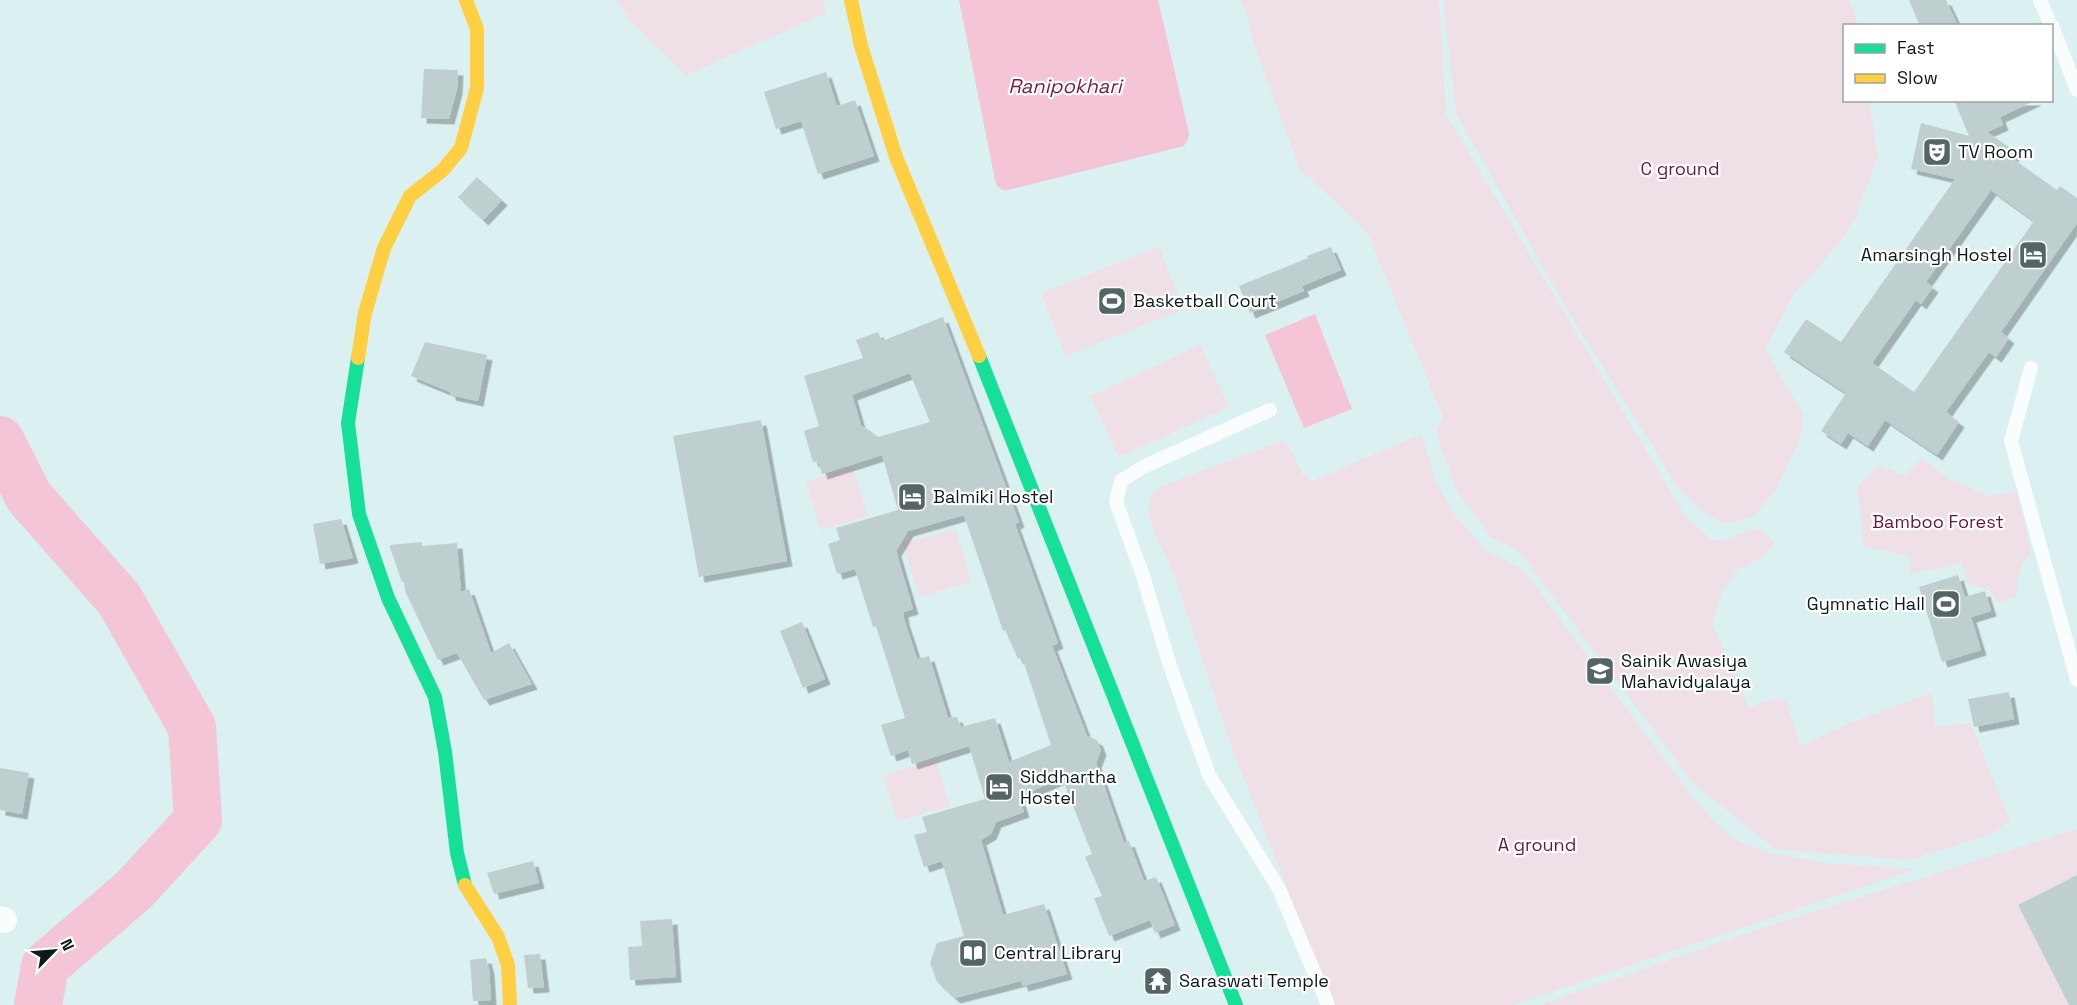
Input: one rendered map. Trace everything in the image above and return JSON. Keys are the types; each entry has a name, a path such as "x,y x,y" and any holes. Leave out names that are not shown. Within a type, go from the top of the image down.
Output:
{"main road":[{"path":"466,0 477,29 477,88 461,148 443,170 410,196 384,248 365,313 348,423 359,514 388,598 435,697 465,884 498,937 508,965 510,1005"},
{"path":"851,0 861,46 896,157 959,304 1236,1005"}],"lane":[{"path":"2040,0 2050,24"},
{"path":"2053,31 2077,90"},
{"path":"2031,368 2011,441 2077,680"},
{"path":"1270,410 1143,466 1120,481 1116,502 1209,775 1279,889 1328,1005"}],"green space":[{"path":"617,0 823,0 826,13 686,75 631,22"},
{"path":"1242,0 1439,0 1446,114 1685,516 1712,540 1729,539 1756,528 1765,532 1774,543 1763,557 1737,570 1723,591 1712,624 1749,707 1771,700 1786,699 1800,746 1849,723 1932,693 1935,727 1970,723 2010,820 1992,834 1909,860 1775,849 1694,784 1531,567 1514,548 1491,537 1457,492 1436,432 1443,417 1367,232 1300,169 1256,51"},
{"name":"C ground","path":"1443,0 1849,0 1857,24 1843,24 1843,102 1869,102 1878,156 1856,216 1839,244 1794,294 1765,349 1804,416 1798,444 1774,493 1752,517 1720,523 1694,504 1678,487 1566,308 1456,113"},
{"name":"Basketball Court","path":"1159,247 1184,309 1066,356 1041,293"},
{"name":"Basketball Court","path":"1200,345 1229,407 1119,457 1090,396"},
{"name":"A ground","path":"1422,435 1436,483 1455,515 1485,549 1524,571 1713,821 1740,842 1769,853 1826,863 1916,869 1513,1005 1333,1005 1230,743 1175,577 1154,531 1148,511 1150,496 1162,486 1281,441 1289,446 1303,475 1312,481"},
{"name":"Bamboo Forest","path":"1922,458 1949,479 1989,496 2017,491 2031,552 2021,566 2016,597 1998,603 1989,590 1969,584 1961,563 1910,574 1911,557 1864,547 1857,486 1879,466 1905,475"},
{"path":"853,467 868,516 821,530 806,482"},
{"path":"956,529 971,582 919,597 903,543"},
{"path":"936,760 950,806 897,821 883,775"},
{"path":"2077,829 2077,875 2018,905 2069,1005 1539,1005 1763,928"}],"water":[{"name":"Ranipokhari","path":"959,0 1158,0 1189,133 1188,140 1184,146 1002,190 996,185"},
{"path":"1315,314 1352,409 1304,428 1265,335"}],"building":[{"path":"1909,0 1946,0 1957,24 1919,24"},
{"path":"424,69 458,70 457,89 449,119 421,118"},
{"path":"826,72 837,106 855,100 874,156 818,174 801,121 776,129 764,92"},
{"path":"1955,102 2032,102 2000,117 2003,125 1987,132 2016,152 2012,158 2057,190 2060,186 2077,198 2077,223 2001,332 2009,338 1996,357 1989,352 1946,412 1959,422 1937,455 1885,420 1868,446 1848,433 1841,444 1821,431 1846,393 1784,352 1806,319 1841,342 1955,179 1911,169 1921,123 1969,136","holes":["1991,190 2034,221 1914,392 1872,363 1916,300 1921,304 1933,287 1926,282"]},
{"path":"477,177 502,200 483,220 458,197"},
{"path":"1331,247 1341,270 1302,286 1304,291 1250,313 1239,286"},
{"path":"943,317 1019,522 1015,524 1058,643 1052,646 1087,736 1097,740 1101,750 1096,763 1124,843 1129,841 1144,881 1156,877 1175,925 1155,933 1150,920 1109,936 1094,898 1102,896 1085,857 1092,854 1062,778 1019,797 1024,812 996,822 991,834 981,840 1003,915 1044,904 1067,974 1023,986 1021,981 955,998 937,982 930,963 937,943 964,936 942,861 924,867 914,835 927,832 922,817 985,799 969,746 912,764 908,750 891,756 881,725 905,718 855,569 837,574 828,544 840,540 836,528 898,510 882,455 822,474 818,461 813,462 804,431 819,426 804,376 863,358 856,340 878,332 882,341","holes":["910,373 930,422 878,437 861,426 852,395","964,515 1003,631 1005,630 1018,659 1022,657 1051,745 1009,762 995,718 961,727 957,717 948,718 929,656 917,659 904,619 903,612 913,609 896,551 908,531"]},
{"path":"425,342 487,355 478,401 450,395 450,392 411,376"},
{"path":"761,420 787,561 699,577 673,436"},
{"path":"341,519 353,558 320,564 313,524"},
{"path":"422,542 422,546 457,543 461,592 469,589 491,653 509,643 532,684 484,700 457,653 438,660 405,591 404,582 402,582 390,548 390,545"},
{"name":"Gymnatic Hall","path":"1958,575 1965,597 1985,591 1991,611 1971,617 1981,650 1942,662 1919,587"},
{"path":"802,622 825,679 803,688 780,631"},
{"path":"2009,692 2014,719 1974,727 1968,699"},
{"path":"0,768 29,773 22,814 0,810"},
{"path":"533,861 539,883 494,894 487,873"},
{"path":"2077,875 2077,1005 2069,1005 2018,905"},
{"path":"672,919 676,977 630,980 628,947 642,946 640,921"},
{"path":"540,954 544,987 528,988 524,955"},
{"path":"486,958 491,1000 473,1001 470,960"}],"waterway":[{"path":"0,440 29,497 119,599 192,727 198,820 134,890 45,966 38,1005"}],"traffic: fast":[{"path":"979,356 1236,1005"},
{"path":"358,358 348,423 359,514 388,598 435,697 445,752 457,853 465,885"}],"traffic: slow":[{"path":"358,358 365,313 384,248 410,196 443,170 461,148 477,88 477,29 466,0"},
{"path":"851,0 861,46 896,157 979,356"},
{"path":"465,885 498,937 508,965 510,1005"}],"place":[{"name":"TV Room","path":"1937,152"},
{"name":"Amarsingh Hostel","path":"2033,255"},
{"name":"Basketball Court","path":"1112,301"},
{"name":"Balmiki Hostel","path":"912,497"},
{"name":"Gymnatic Hall","path":"1946,604"},
{"name":"Sainik Awasiya Mahavidyalaya","path":"1600,671"},
{"name":"Siddhartha Hostel","path":"999,787"},
{"name":"Central Library","path":"973,953"},
{"name":"Saraswati Temple","path":"1158,981"}]}
